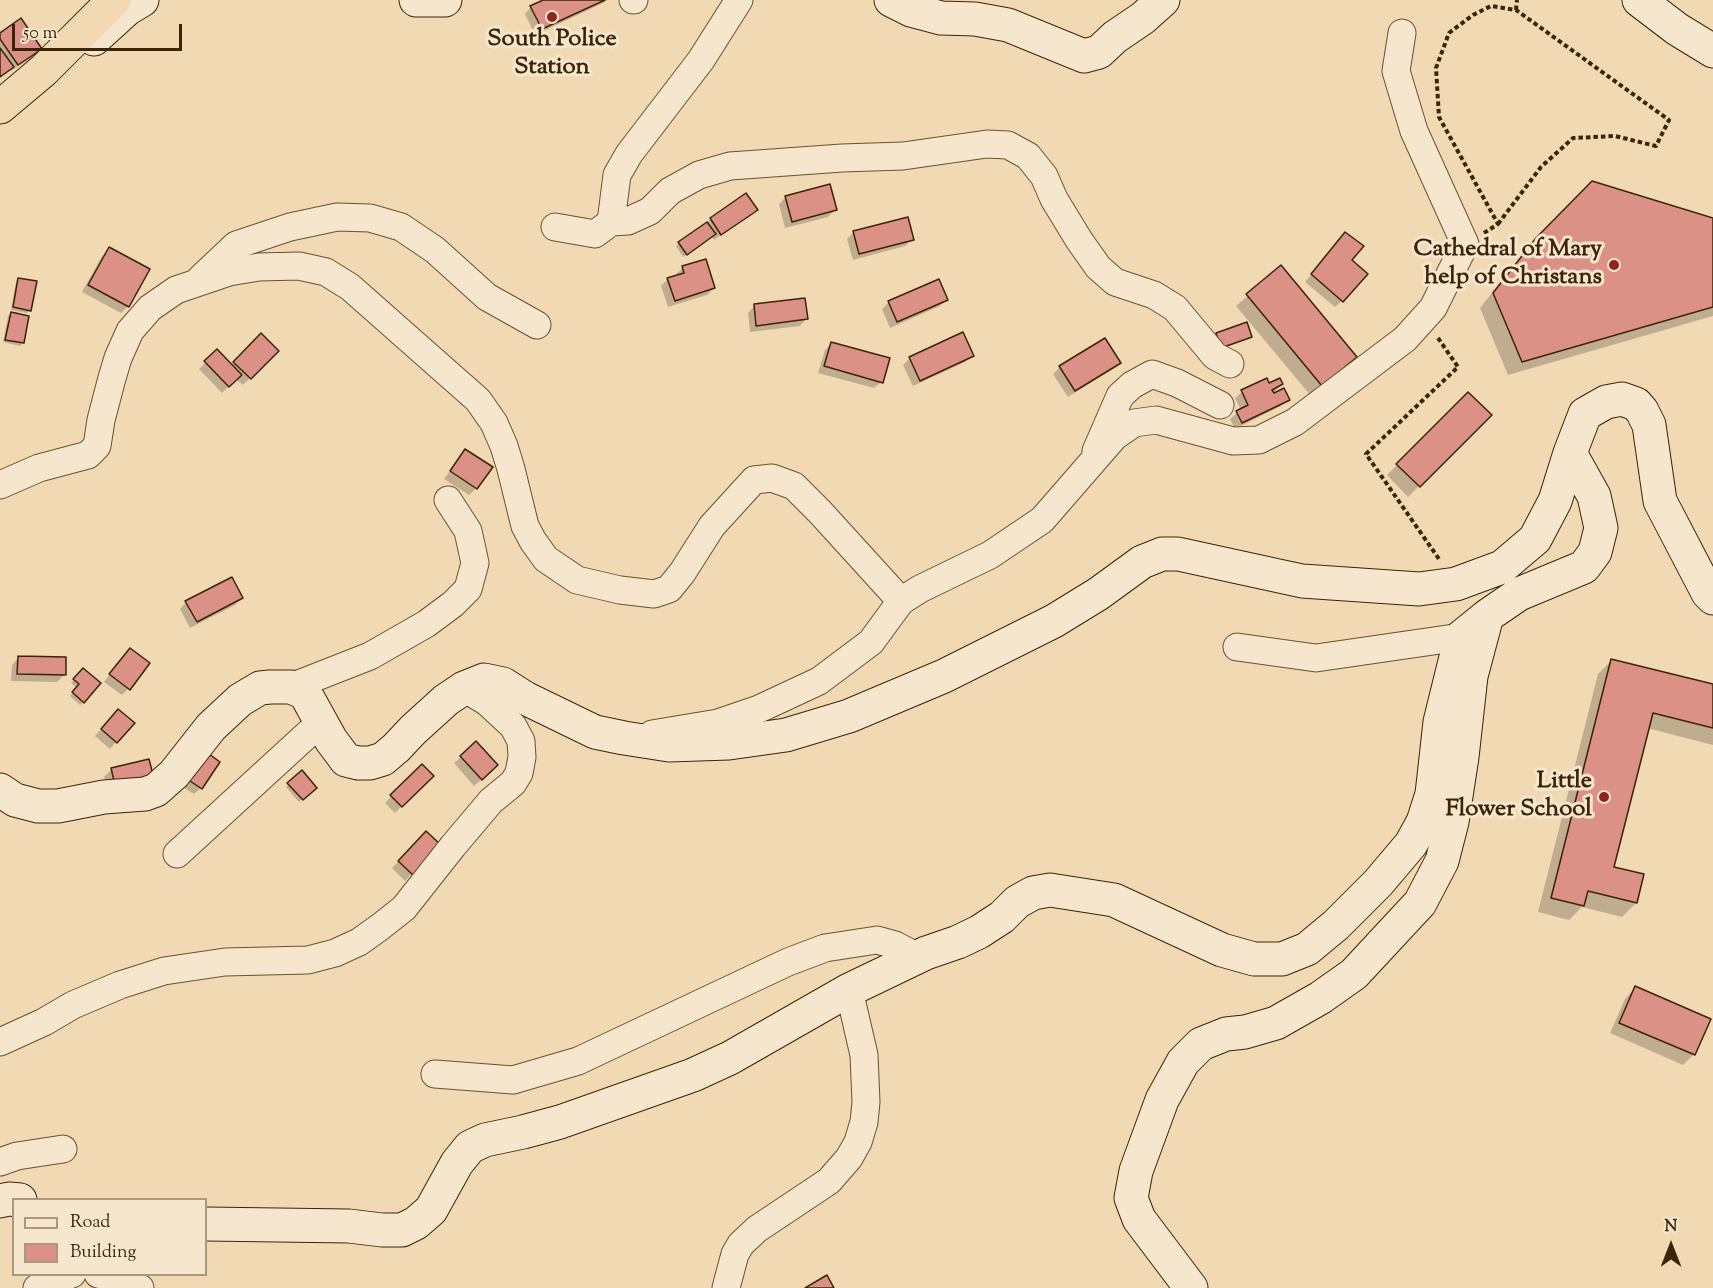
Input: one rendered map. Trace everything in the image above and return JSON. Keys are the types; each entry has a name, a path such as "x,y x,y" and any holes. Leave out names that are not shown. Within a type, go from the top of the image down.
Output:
{"highway":[{"path":"0,107 44,70 114,0"}],"main road":[{"path":"0,107 94,39 127,9 142,0"},
{"path":"416,0 445,0"},
{"path":"891,0 911,10 941,18 975,19 1008,25 1084,56 1099,52 1163,0"},
{"path":"1639,0 1677,29 1713,51"},
{"path":"0,790 15,800 38,806 58,806 104,796 145,794 156,790 174,774 211,727 240,700 260,688 291,687 305,693 321,723 346,760 358,764 382,759 446,700 464,688 484,680 503,684 525,698 595,732 624,738 669,746 729,743 786,735 849,716 944,676 1019,640 1098,594 1142,562 1162,554 1178,554 1302,581 1419,589 1456,584 1502,567 1535,539 1556,501 1570,453 1585,414 1606,402 1622,399 1636,404 1642,411 1648,425 1660,501 1708,593 1713,598"},
{"path":"207,1224 350,1226 402,1230 416,1223 431,1210 457,1162 470,1147 485,1140 560,1122 693,1075 730,1058 849,990 918,957 979,932 1017,902 1033,893 1050,890 1114,900 1222,950 1254,959 1282,959 1307,949 1336,925 1378,883 1411,844 1423,822 1432,794 1440,722 1461,638 1487,616 1519,594 1584,567 1595,552 1601,528 1594,496 1570,453"},
{"path":"1191,1288 1139,1219 1131,1198 1136,1171 1162,1100 1183,1062 1201,1044 1226,1034 1245,1032 1276,1023 1320,998 1354,974 1420,903 1442,861 1452,822 1471,676 1487,616"}],"street":[{"path":"611,222 617,175 629,154 701,60 740,0"},
{"path":"624,738 718,723 759,709 819,681 871,642 901,601 920,589 990,555 1042,520 1115,436 1134,423 1156,420 1233,441 1259,440 1295,422 1405,339 1433,308 1466,244 1414,131 1396,71 1402,33"},
{"path":"555,227 595,234 611,222 628,221 650,211 670,191 699,175 730,165 903,156 987,144 1008,145 1029,156 1044,176 1054,199 1098,267 1115,282 1154,295 1175,308 1215,356 1230,364"},
{"path":"198,281 236,245 290,227 337,217 370,218 401,227 435,250 487,297 537,325"},
{"path":"0,485 39,468 88,455 97,446 112,378 130,331 150,308 176,290 198,281 259,267 299,266 326,272 350,287 478,400 494,423 511,469 525,526 533,541 546,559 577,580 620,590 654,594 669,589 712,526 754,480 772,478 794,486 801,492 901,601"},
{"path":"1092,463 1120,396 1132,385 1152,374 1178,383 1220,405"},
{"path":"291,687 370,656 426,624 453,604 468,589 475,563 468,531 448,500"},
{"path":"1238,647 1316,658 1461,638"},
{"path":"0,1042 44,1022 73,1005 120,985 164,971 225,962 308,960 351,946 381,927 404,908 491,801 513,783 519,773 522,757 521,741 513,726 487,702 464,688"},
{"path":"177,854 321,723"},
{"path":"435,1074 513,1080 578,1061 788,962 825,948 878,940 895,945 918,957"},
{"path":"726,1288 735,1254 741,1244 757,1229 829,1180 840,1170 858,1142 864,1122 866,1102 864,1055 849,990"},
{"path":"0,1162 17,1156 63,1149"},
{"path":"37,1288 68,1276"},
{"path":"106,1276 140,1288"}],"path":[{"path":"1516,10 1517,0"},
{"path":"1466,244 1498,224 1541,167 1573,138 1615,136 1656,146 1669,120 1516,10 1491,6 1473,15 1449,33 1436,69 1439,117 1498,224"},
{"path":"1425,317 1458,368 1366,454 1456,584"}],"building":[{"name":"South Police Station","path":"543,0 605,0 542,29 530,6"},
{"path":"21,18 42,49 18,65 0,39 0,33"},
{"path":"0,48 14,67 0,77"},
{"name":"Cathedral of Mary help of Christans","path":"1592,181 1713,218 1713,307 1522,362 1493,293 1536,238"},
{"path":"830,184 837,210 792,222 785,196"},
{"path":"746,193 758,210 721,235 710,218"},
{"path":"908,217 914,240 859,254 853,231"},
{"path":"707,222 716,234 687,255 678,242"},
{"path":"1345,232 1364,246 1352,260 1368,274 1343,302 1311,274"},
{"path":"109,247 150,269 129,307 88,285"},
{"path":"706,259 715,288 675,301 667,278 684,273 682,266"},
{"path":"1281,265 1357,357 1322,386 1246,294"},
{"path":"18,278 37,281 31,311 13,307"},
{"path":"939,279 948,300 897,322 888,301"},
{"path":"805,298 808,319 756,326 754,304"},
{"path":"11,312 29,316 24,343 5,340"},
{"path":"1247,322 1252,337 1221,348 1216,333"},
{"path":"963,332 974,356 920,381 909,357"},
{"path":"261,333 279,351 251,379 233,362"},
{"path":"1105,338 1121,363 1075,391 1059,366"},
{"path":"831,342 890,358 883,383 824,366"},
{"path":"217,349 242,375 229,387 204,361"},
{"path":"1267,378 1269,383 1280,378 1283,384 1272,390 1274,393 1284,388 1290,400 1242,423 1236,411 1248,405 1241,390"},
{"path":"1468,392 1492,415 1420,487 1396,464"},
{"path":"465,449 493,467 477,489 450,471"},
{"path":"232,577 243,598 197,622 185,601"},
{"path":"130,648 150,663 130,690 109,674"},
{"path":"18,656 66,657 66,675 17,674"},
{"name":"Little Flower School","path":"1611,659 1713,684 1713,728 1653,713 1614,867 1644,874 1637,903 1588,891 1584,906 1551,898"},
{"path":"83,668 101,683 84,703 72,692 79,684 73,679"},
{"path":"118,709 135,723 117,743 101,729"},
{"path":"476,741 498,765 482,780 460,756"},
{"path":"205,751 220,762 202,789 187,779"},
{"path":"149,759 153,775 115,785 111,768"},
{"path":"422,764 434,776 402,807 390,795"},
{"path":"302,770 317,788 303,800 287,783"},
{"path":"426,831 441,845 413,875 398,861"},
{"path":"1635,986 1711,1019 1695,1055 1619,1023"},
{"path":"827,1275 834,1288 805,1288"}],"place":[{"name":"South Police Station","path":"552,17"},
{"name":"Cathedral of Mary help of Christans","path":"1614,265"},
{"name":"Little Flower School","path":"1604,797"}]}
